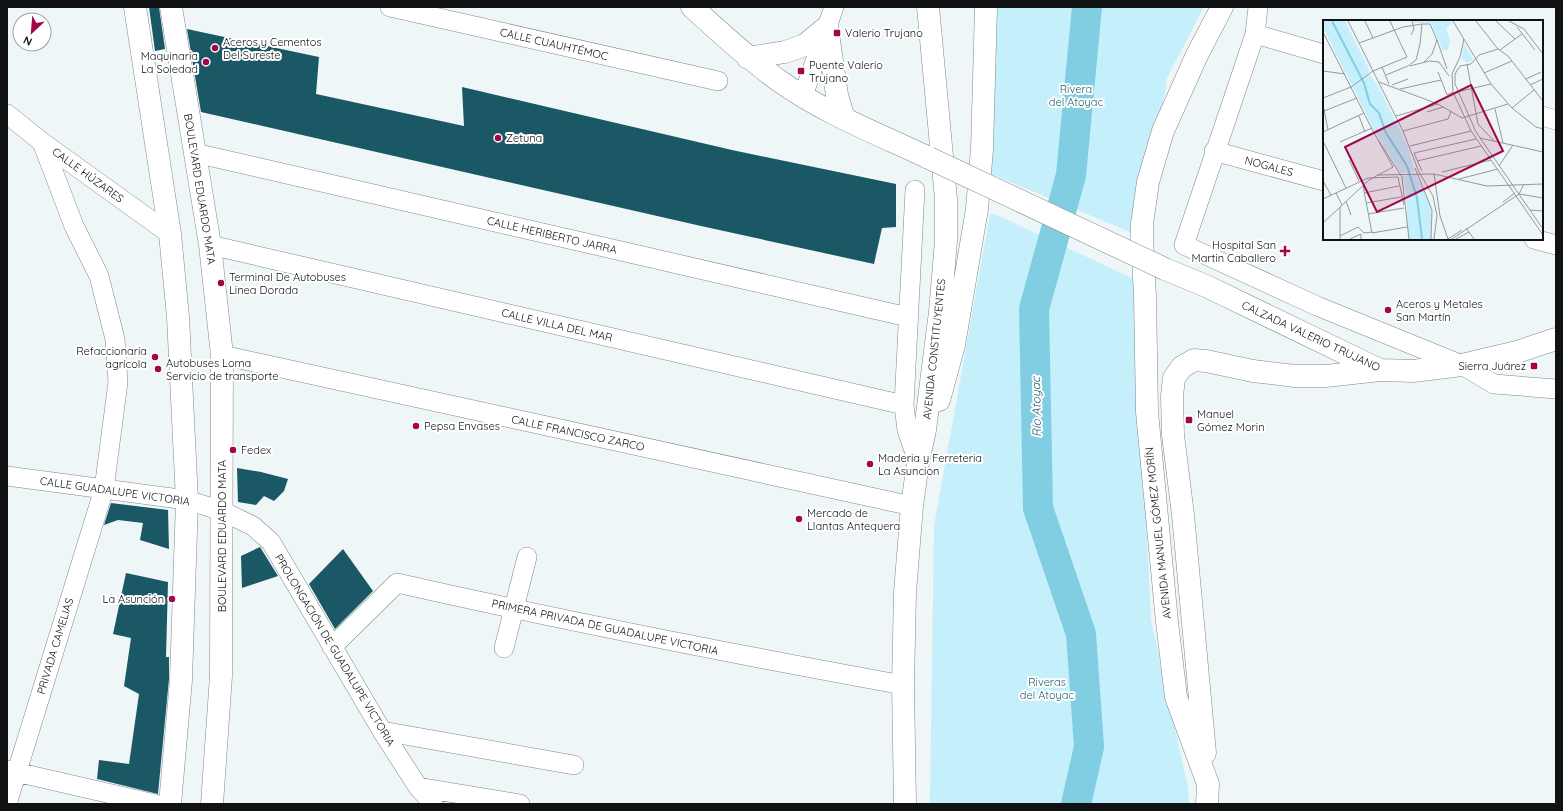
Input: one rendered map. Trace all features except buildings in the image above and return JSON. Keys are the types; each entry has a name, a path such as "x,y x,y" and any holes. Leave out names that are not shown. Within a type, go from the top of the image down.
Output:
{"main road":[{"path":"135,7 170,234 178,317 187,500 181,680 170,804"},
{"name":"BOULEVARD EDUARDO MATA","path":"172,7 210,245 222,355 221,676 212,804"},
{"name":"CALZADA VALERIO TRUJANO","path":"692,7 748,58 779,81 844,120 929,158 1165,269 1206,286 1380,370 1413,371 1462,364 1517,352 1556,339"},
{"name":"AVENIDA CONSTITUYENTES","path":"925,430 940,312 946,241 946,199 928,7"},
{"name":"AVENIDA CONSTITUYENTES","path":"925,430 939,401 954,344 976,216 982,149 986,7"},
{"name":"AVENIDA MANUEL GÓMEZ MORÍN","path":"1207,794 1176,697 1167,622 1147,412 1142,224 1148,182 1163,131 1197,55 1222,7"},
{"path":"748,58 785,52 805,45 827,27"},
{"path":"827,27 837,95 844,120"},
{"path":"1207,794 1183,514 1173,435 1172,396 1174,378 1182,366 1194,360 1206,361 1253,371 1295,376 1326,376 1380,370"},
{"path":"904,804 904,592 912,506 918,462 925,430"}],"street":[{"name":"CALLE CUAUHTÉMOC","path":"390,7 718,81"},
{"path":"803,96 834,7"},
{"path":"1258,7 1255,34 1214,151 1184,244 1317,306 1462,364 1494,384 1556,389"},
{"path":"1255,34 1323,54"},
{"name":"CALLE HÚZARES","path":"7,114 42,142 170,234"},
{"path":"1543,116 1556,120"},
{"name":"PRIVADA CAMELIAS","path":"7,804 12,771 104,489 118,382 115,339 99,276 74,226 42,142"},
{"name":"NOGALES","path":"1214,151 1323,181"},
{"name":"CALLE HERIBERTO JARRA","path":"195,153 908,317"},
{"path":"915,190 904,405 907,430 918,462"},
{"path":"1538,240 1556,245"},
{"name":"CALLE VILLA DEL MAR","path":"210,245 904,405"},
{"name":"CALLE FRANCISCO ZARCO","path":"222,355 912,506"},
{"name":"CALLE GUADALUPE VICTORIA","path":"7,476 187,500 222,511"},
{"name":"PROLONGACIÓN DE GUADALUPE VICTORIA","path":"222,511 253,526 272,542 382,731 418,787 433,804"},
{"path":"504,648 527,557"},
{"name":"PRIMERA PRIVADA DE GUADALUPE VICTORIA","path":"332,647 397,583 514,609 757,658 903,685"},
{"path":"382,731 574,765"},
{"path":"12,771 155,804"},
{"path":"418,787 520,804"}],"green space":[{"name":"Rivera del Atoyac","path":"990,7 1204,7 1167,78 1142,237 989,173"},
{"name":"Riveras del Atoyac","path":"990,214 997,215 1134,279 1151,620 1188,788 1189,804 930,804 934,526"}],"waterway":[{"name":"Río Atoyac","path":"1076,804 1089,747 1081,634 1038,508 1034,309 1071,175 1087,7"}],"place":[{"name":"Valerio Trujano","path":"837,33"},
{"name":"Aceros y Cementos Del Sureste","path":"215,48"},
{"name":"Maquinaria La Soledad","path":"206,62"},
{"name":"Puente Valerio Trujano","path":"801,71"},
{"name":"Zetuna","path":"498,138"},
{"name":"Hospital San Martin Caballero","path":"1285,251"},
{"name":"Terminal De Autobuses Linea Dorada","path":"221,283"},
{"name":"Aceros y Metales San Martín","path":"1388,310"},
{"name":"Refaccionaria agrícola","path":"155,357"},
{"name":"Sierra Juárez","path":"1534,366"},
{"name":"Autobuses Loma Servicio de transporte","path":"158,369"},
{"name":"Manuel Gómez Morin","path":"1189,420"},
{"name":"Pepsa Envases","path":"416,426"},
{"name":"Fedex","path":"233,450"},
{"name":"Maderia y Ferreteria La Asuncion","path":"870,464"},
{"name":"Mercado de Llantas Antequera","path":"799,519"},
{"name":"La Asunción","path":"172,599"}]}
